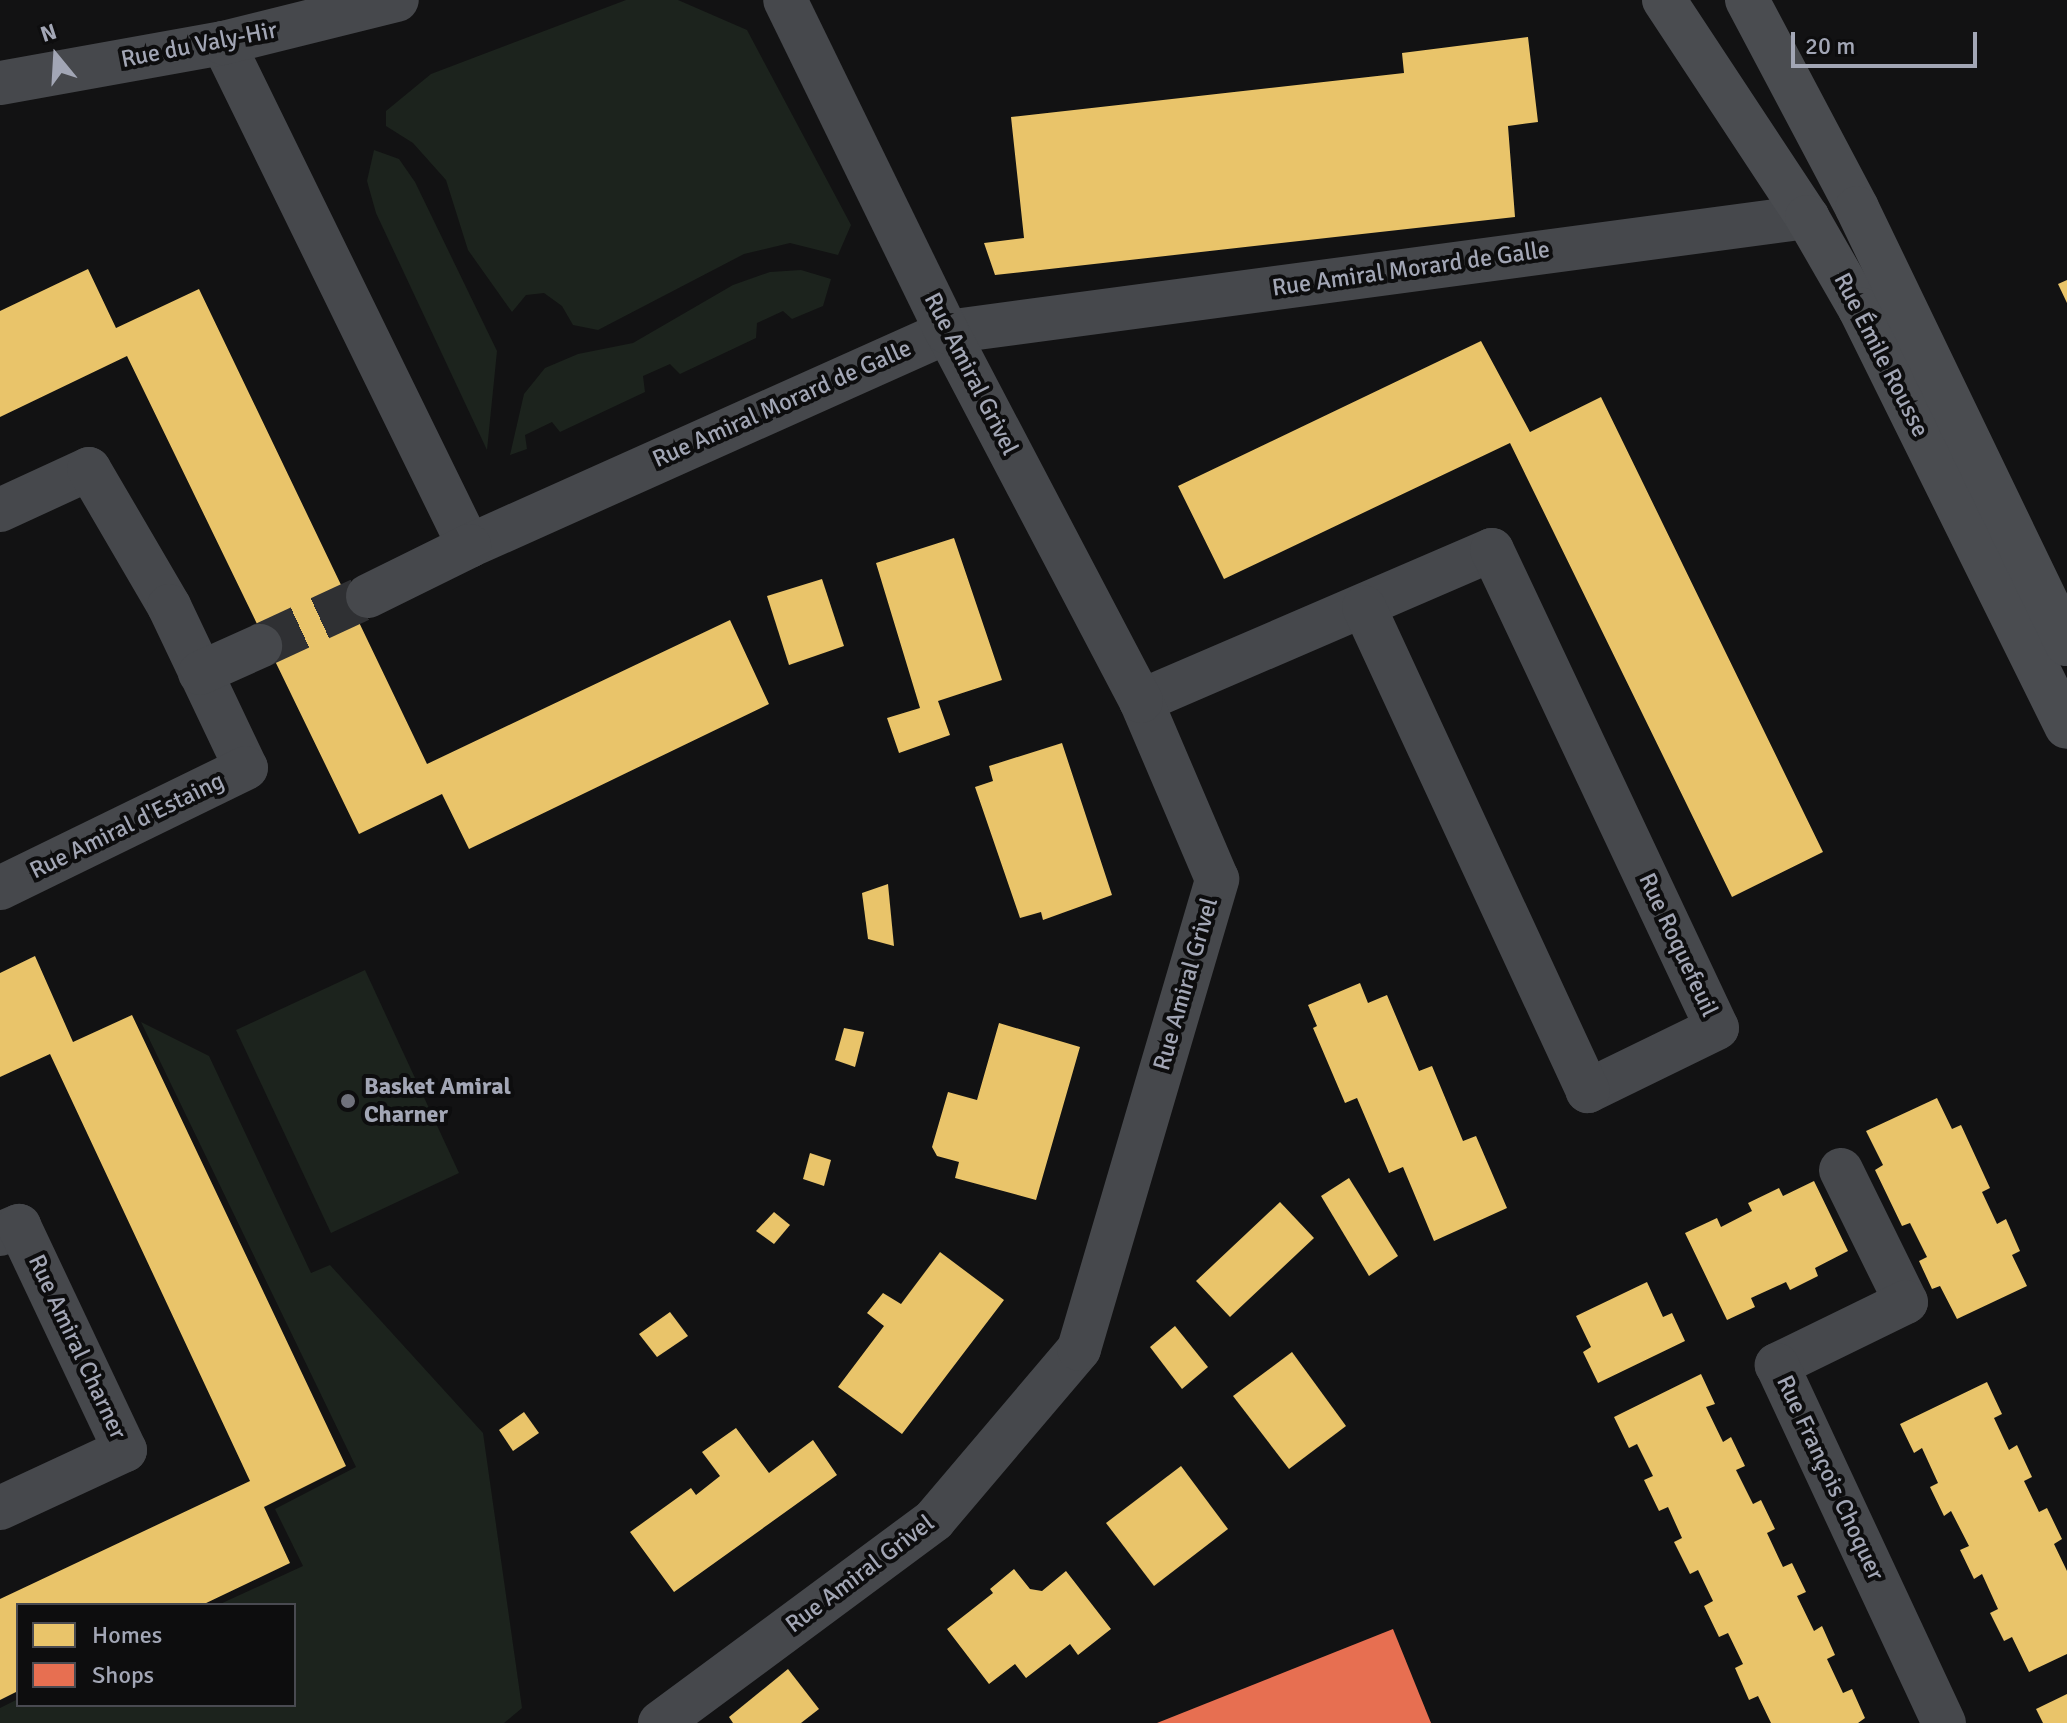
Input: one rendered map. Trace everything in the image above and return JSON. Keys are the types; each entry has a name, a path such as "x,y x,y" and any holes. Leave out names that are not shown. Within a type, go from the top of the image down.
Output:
{"main road":[{"name":"Rue Émile Rousse","path":"1664,0 1807,217 1860,309 2067,727"},
{"name":"Rue Émile Rousse","path":"1747,0 1857,208 2067,644"}],"street":[{"name":"Rue du Valy-Hir","path":"0,83 223,43 397,0"},
{"name":"Rue Amiral Grivel","path":"660,1723 934,1520 1079,1349 1217,879 1141,701 947,332 785,0"},
{"path":"223,43 469,546 368,596"},
{"name":"Rue Amiral Morard de Galle","path":"469,546 947,332 1807,217"},
{"name":"Rue Amiral d'Estaing","path":"0,510 89,469 169,606 246,768 0,888"},
{"name":"Rue Roquefeuil","path":"1141,701 1492,550 1717,1028 1588,1091 1364,607"},
{"path":"200,673 260,646"},
{"name":"Rue François Choquer","path":"1841,1170 1906,1302 1777,1365 1944,1723"},
{"name":"Rue Amiral Charner","path":"0,1234 19,1226 125,1450 0,1508"}],"shaded area":[{"path":"626,0 678,0 747,30 851,225 838,255 790,243 744,254 598,330 573,325 562,306 544,293 526,295 512,312 468,250 446,180 413,143 386,126 386,111 431,74"},
{"path":"374,150 399,159 415,182 497,351 487,450 376,213 367,181"},
{"path":"801,270 831,279 823,306 792,319 783,311 757,323 756,338 680,374 670,364 643,376 645,392 560,432 552,422 525,435 527,449 510,455 524,394 545,368 578,354 633,343 733,285 770,272"},
{"name":"Basket Amiral Charner","path":"365,970 459,1173 331,1233 236,1030"},
{"path":"141,1022 209,1056 311,1273 330,1265 483,1433 522,1708 504,1723 0,1723 0,1708 16,1700 16,1707 296,1707 296,1603 222,1603 303,1566 275,1509 356,1467"}],"building: Homes":[{"path":"1528,37 1538,122 1508,126 1515,217 995,275 984,243 1024,238 1011,117 1404,73 1402,53"},
{"path":"88,269 116,328 199,289 427,764 730,620 769,704 469,849 442,794 359,834 127,356 0,417 0,311"},
{"path":"2067,280 2067,303 2058,284"},
{"path":"1481,341 1530,432 1601,397 1823,852 1732,897 1510,443 1224,579 1178,486"},
{"path":"954,538 1002,680 938,701 950,735 899,753 887,718 920,708 876,563"},
{"path":"822,579 844,646 789,665 767,596"},
{"path":"1062,743 1112,895 1043,920 1041,912 1020,918 975,787 993,781 989,766"},
{"path":"888,884 894,946 868,939 862,893"},
{"path":"35,956 73,1042 132,1015 346,1466 264,1507 290,1563 206,1603 16,1603 16,1692 0,1700 0,1599 250,1481 50,1054 0,1077 0,973"},
{"path":"1360,983 1368,1003 1387,995 1419,1071 1432,1066 1463,1141 1476,1136 1507,1208 1434,1241 1403,1167 1389,1173 1357,1098 1345,1103 1313,1028 1317,1026 1308,1005"},
{"path":"999,1023 1080,1047 1036,1200 955,1178 959,1162 937,1156 932,1147 948,1092 977,1100"},
{"path":"844,1028 864,1032 855,1067 835,1060"},
{"path":"1937,1098 1952,1129 1961,1125 1990,1188 1982,1192 1997,1224 2006,1219 2020,1251 2012,1255 2027,1286 1957,1319 1940,1286 1932,1289 1919,1261 1927,1257 1910,1223 1902,1226 1875,1170 1883,1165 1866,1131"},
{"path":"810,1153 831,1160 824,1186 803,1179"},
{"path":"1349,1178 1398,1256 1369,1276 1321,1196"},
{"path":"1814,1181 1848,1251 1815,1268 1818,1276 1790,1290 1786,1282 1751,1298 1755,1307 1727,1320 1685,1233 1717,1218 1721,1227 1752,1211 1748,1203 1779,1188 1783,1196"},
{"path":"1280,1202 1314,1238 1230,1317 1196,1281"},
{"path":"774,1212 790,1225 774,1244 756,1231"},
{"path":"940,1252 1004,1300 902,1434 838,1387 884,1326 867,1313 883,1293 901,1304"},
{"path":"1647,1282 1663,1317 1672,1313 1685,1341 1598,1383 1583,1352 1591,1347 1576,1316"},
{"path":"670,1312 688,1336 657,1357 639,1334"},
{"path":"1175,1326 1208,1367 1182,1389 1150,1347"},
{"path":"1292,1352 1346,1426 1289,1469 1233,1396"},
{"path":"1701,1374 1715,1404 1706,1407 1723,1442 1731,1437 1745,1466 1736,1470 1753,1504 1761,1500 1775,1529 1767,1533 1783,1567 1792,1563 1806,1592 1797,1596 1814,1631 1822,1626 1835,1655 1827,1659 1843,1693 1852,1689 1865,1718 1858,1723 1771,1723 1758,1696 1749,1700 1735,1668 1743,1664 1728,1633 1719,1637 1704,1606 1713,1601 1698,1570 1690,1574 1674,1542 1682,1538 1668,1507 1659,1511 1644,1480 1653,1476 1637,1444 1629,1448 1614,1417"},
{"path":"1987,1382 2002,1414 1994,1418 2009,1450 2017,1445 2032,1477 2024,1481 2039,1512 2047,1508 2062,1539 2054,1544 2067,1571 2067,1654 2029,1672 2012,1637 2004,1641 1990,1613 1998,1609 1982,1574 1974,1579 1960,1550 1969,1546 1951,1511 1944,1516 1930,1487 1938,1483 1922,1448 1914,1453 1900,1424"},
{"path":"524,1412 539,1433 513,1451 499,1430"},
{"path":"736,1428 769,1473 813,1440 837,1475 674,1592 630,1532 691,1488 696,1495 720,1476 702,1452"},
{"path":"1181,1466 1228,1529 1154,1586 1106,1523"},
{"path":"1014,1569 1030,1589 1042,1591 1066,1571 1111,1629 1078,1655 1070,1644 1026,1678 1015,1664 989,1684 947,1629 993,1593 990,1589"},
{"path":"788,1669 819,1709 801,1723 733,1723 729,1717"},
{"path":"2067,1694 2067,1723 2043,1723 2036,1709"}],"building: Shops":[{"path":"1393,1629 1431,1723 1157,1723"}],"tunnel":[{"path":"260,646 368,596"}],"place":[{"name":"Basket Amiral Charner","path":"348,1101"}]}
